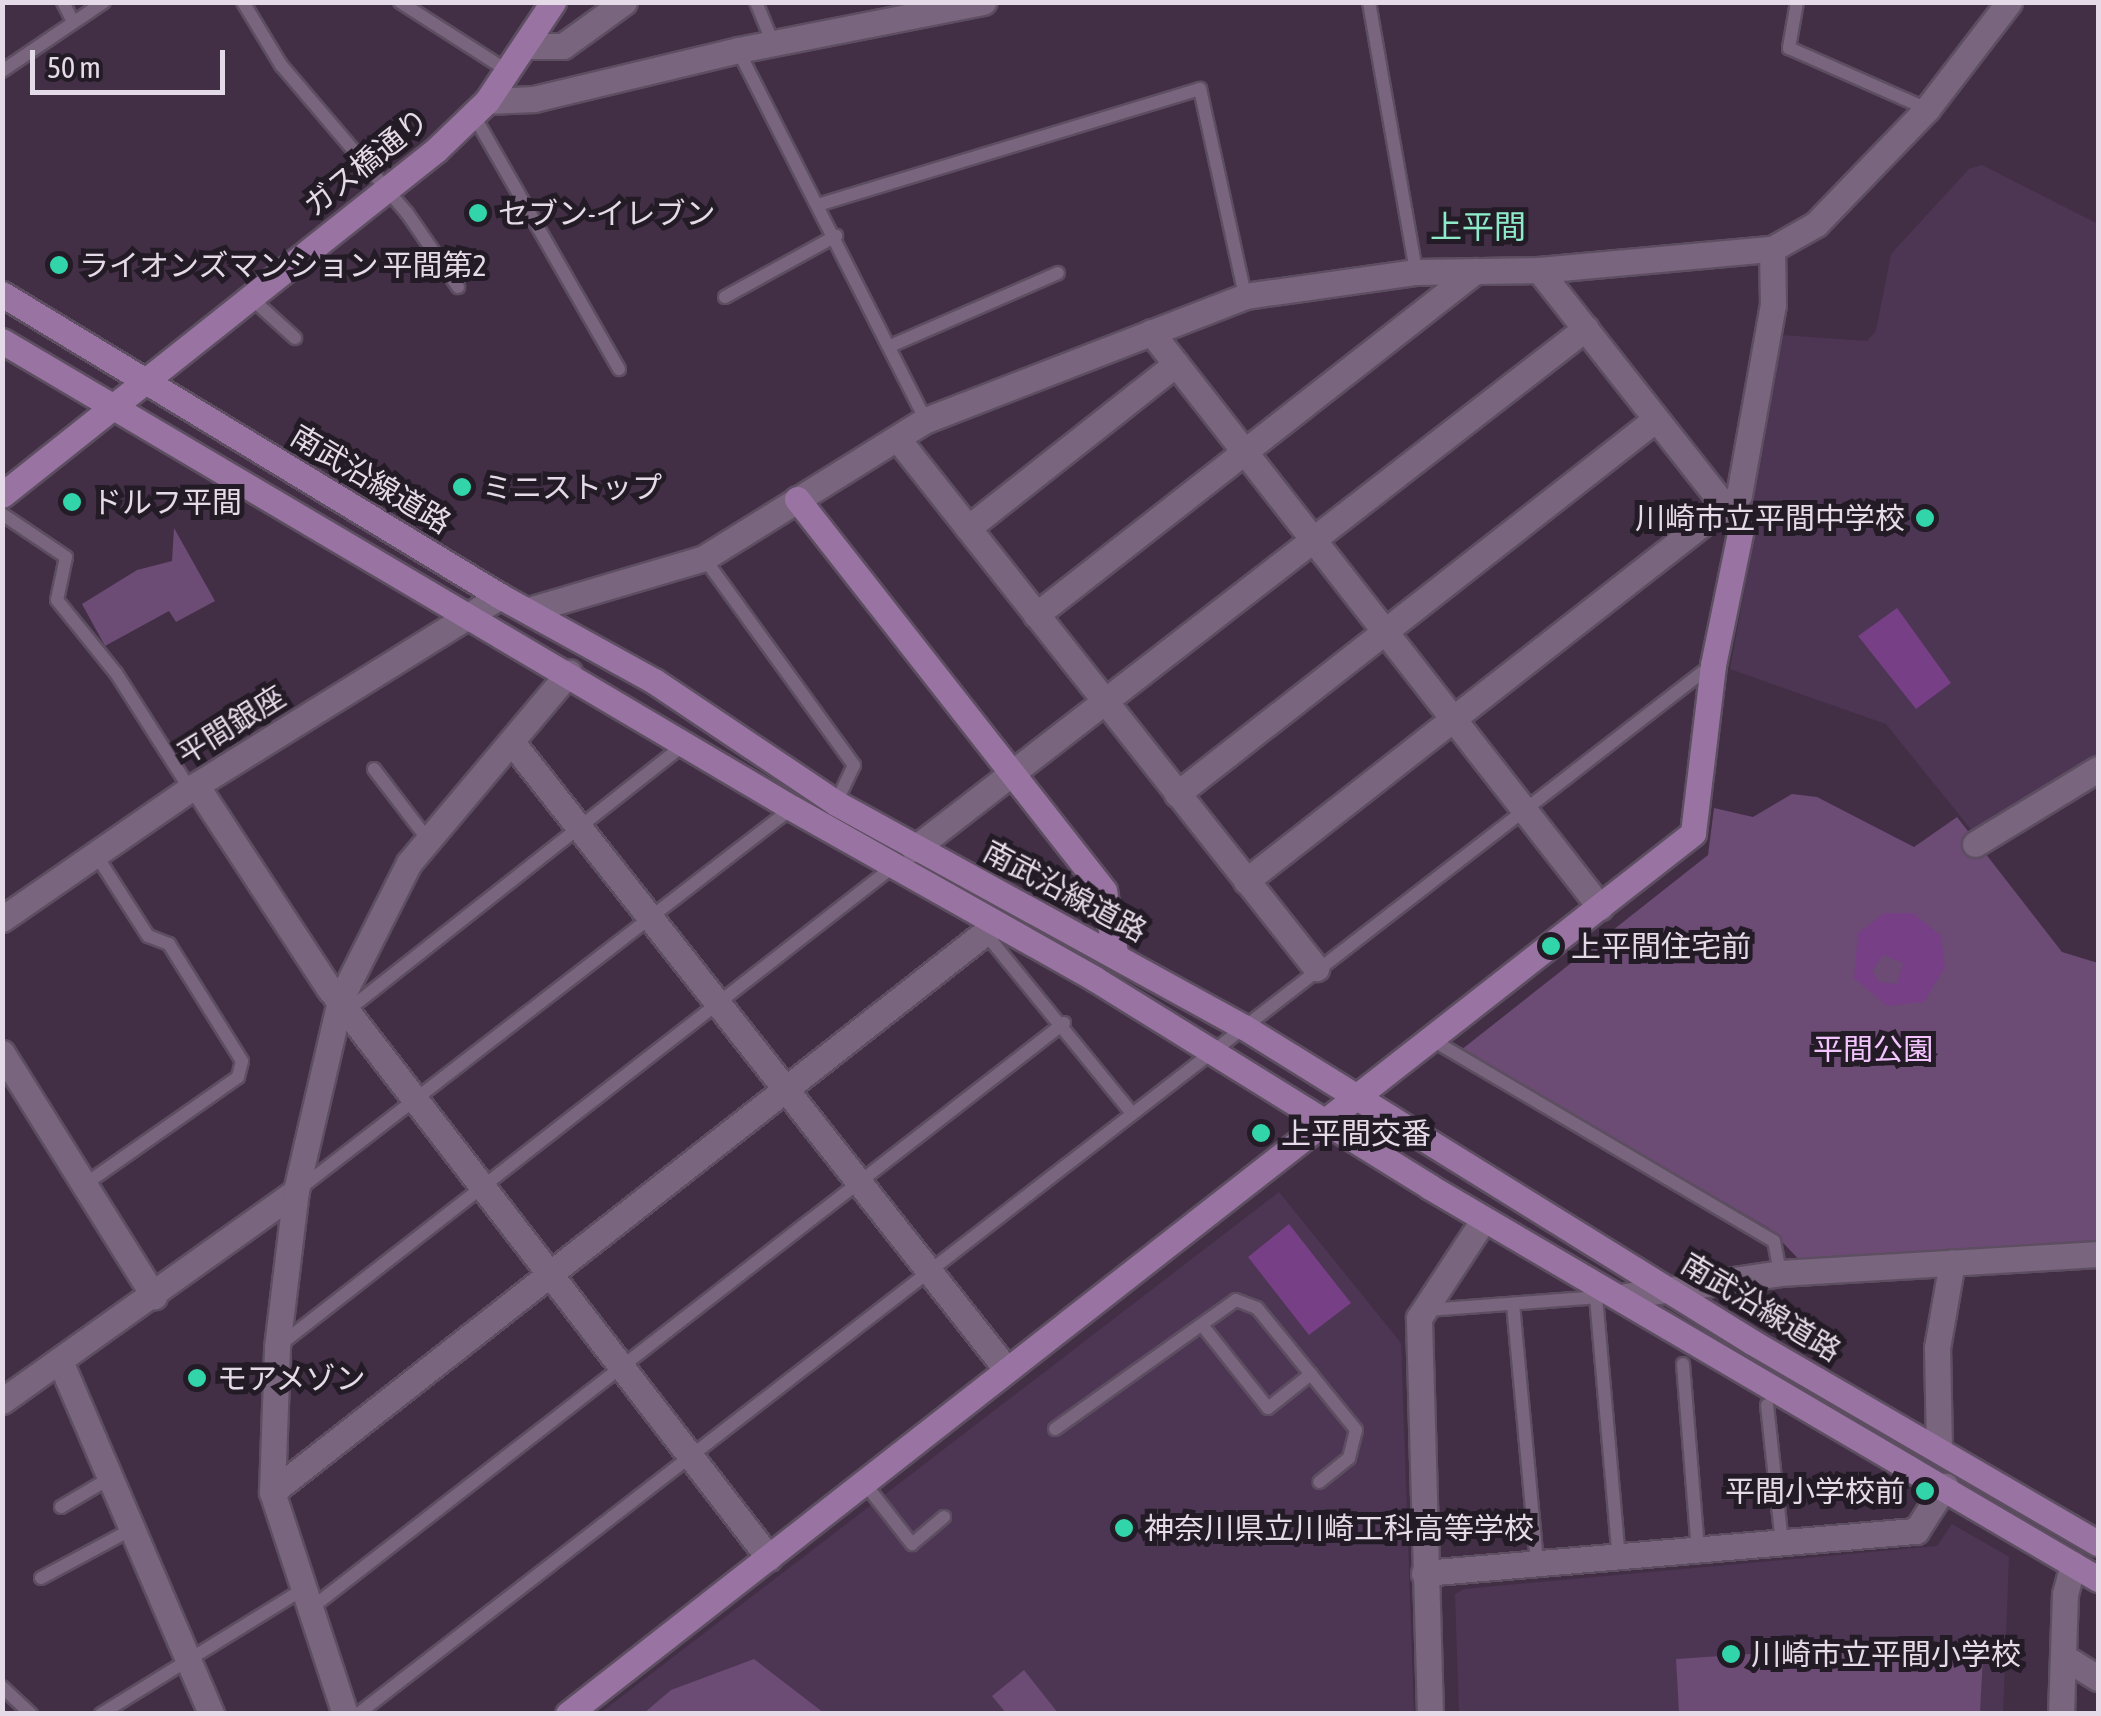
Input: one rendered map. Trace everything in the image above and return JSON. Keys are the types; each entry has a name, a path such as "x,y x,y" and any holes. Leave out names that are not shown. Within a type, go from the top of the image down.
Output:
{"street":[{"name":"ガス橋通り","path":"2,495 386,190 480,108 527,46 552,2"},
{"path":"527,46 563,46 624,2"},
{"path":"480,108 568,98 738,50 983,2"},
{"path":"530,610 704,558 926,420 1245,296 1416,272 1539,270 1772,249 1816,224 1928,109 2009,2"},
{"path":"568,1714 1360,1099 1693,833 1735,518 1773,305 1772,249"},
{"path":"1539,270 1735,518"},
{"path":"1036,615 1475,271"},
{"name":"南武沿線道路","path":"2,294 500,596 654,681 836,803 914,849 1115,952 1244,1026 1670,1290 2098,1543"},
{"path":"914,849 1315,542 1586,328"},
{"path":"1150,332 1600,907"},
{"name":"南武沿線道路","path":"2,341 110,408 224,488 569,672 894,866 990,929 1213,1051 1484,1219 1625,1296 2098,1579"},
{"path":"968,528 1176,364"},
{"path":"1177,794 1656,418"},
{"path":"897,438 1316,968"},
{"path":"798,500 1104,891 1115,952"},
{"path":"1246,881 1454,720 1735,518"},
{"name":"平間銀座","path":"2,919 193,787 500,596"},
{"path":"346,1714 272,1492 276,1347 296,1191 344,1005 409,863 514,745 569,672"},
{"path":"514,745 1007,1370"},
{"path":"1975,844 2098,769"},
{"path":"193,787 344,1005 769,1558"},
{"path":"272,1492 990,929"},
{"path":"2,1053 154,1296"},
{"path":"2,1401 296,1191"},
{"path":"1430,1714 1424,1574 1424,1310 1484,1219"},
{"path":"1625,1296 1780,1273 2098,1254"},
{"path":"1940,1450 1937,1348 1952,1262"},
{"path":"60,1362 211,1714"},
{"path":"1424,1574 1782,1546 1916,1531 1944,1486"},
{"path":"2061,1714 2073,1564"},
{"path":"2064,1658 2098,1678"}],"lane":[{"path":"63,2 73,22"},
{"path":"2,72 104,2"},
{"path":"243,2 280,64 386,190 458,287"},
{"path":"400,2 508,72"},
{"path":"756,2 773,43"},
{"path":"1369,2 1416,272"},
{"path":"1798,2 1788,48 1928,109"},
{"path":"738,50 821,204 926,420"},
{"path":"821,204 1200,89 1245,296"},
{"path":"480,108 619,369"},
{"path":"725,298 836,236"},
{"path":"890,346 1058,273"},
{"path":"250,297 295,338"},
{"path":"2,514 66,558 57,600 116,673 193,787"},
{"path":"704,558 854,765 836,803"},
{"path":"358,1714 930,1273 1316,968 1713,665"},
{"path":"344,1005 687,742"},
{"path":"374,769 429,841"},
{"path":"296,1191 792,808"},
{"path":"84,1184 238,1077 242,1061 169,944 148,936 95,854"},
{"path":"276,1347 894,866"},
{"path":"990,929 1132,1113"},
{"path":"101,1714 187,1656 306,1600 622,1367 1064,1023"},
{"path":"1434,1040 1774,1241 1780,1273"},
{"path":"1424,1310 1625,1296"},
{"path":"1596,1297 1618,1558"},
{"path":"1055,1428 1236,1300 1257,1308 1356,1430 1349,1458 1319,1482"},
{"path":"1513,1304 1537,1566"},
{"path":"1202,1326 1268,1408 1311,1374"},
{"path":"1683,1364 1698,1552"},
{"path":"1767,1405 1782,1546"},
{"path":"61,1507 110,1478"},
{"path":"866,1484 912,1544 944,1517"},
{"path":"42,1578 132,1529"},
{"path":"2,1687 31,1714"}],"shaded area":[{"name":"川崎市立平間中学校","path":"1982,165 2098,224 2098,756 1973,832 1886,724 1730,669 1753,543 1749,493 1781,335 1867,341 1876,331 1891,254 1969,169"},
{"path":"1897,608 1951,683 1916,709 1858,636"},
{"path":"1885,913 1913,913 1941,936 1945,967 1924,1002 1887,1006 1854,978 1858,933","holes":["1883,955 1903,963 1897,984 1879,982 1872,971"]},
{"name":"神奈川県立川崎工科高等学校","path":"1279,1192 1401,1343 1414,1713 599,1714"},
{"path":"1289,1224 1351,1303 1309,1335 1248,1257"},
{"name":"川崎市立平間小学校","path":"1952,1524 2009,1557 2003,1713 1459,1713 1455,1594 1464,1589 1937,1546"}],"green space":[{"path":"174,528 215,601 176,622 169,611 105,646 82,604 137,570 172,561"},
{"name":"平間公園","path":"1792,794 1817,797 1914,847 1957,817 2062,952 2098,963 2098,1249 1805,1266 1769,1228 1461,1050 1708,855 1714,808 1753,817"},
{"path":"1918,1643 1920,1656 1983,1655 1980,1713 1679,1713 1676,1659"},
{"path":"754,1659 824,1713 644,1713 671,1690"},
{"path":"1024,1670 1058,1713 1006,1713 992,1696"}],"place":[{"name":"セブン-イレブン","path":"478,213"},
{"name":"ライオンズマンション 平間第2","path":"59,265"},
{"name":"ミニストップ","path":"462,487"},
{"name":"ドルフ平間","path":"72,502"},
{"name":"川崎市立平間中学校","path":"1925,518"},
{"name":"上平間住宅前","path":"1551,946"},
{"name":"上平間交番","path":"1261,1133"},
{"name":"モアメゾン","path":"197,1378"},
{"name":"平間小学校前","path":"1925,1491"},
{"name":"神奈川県立川崎工科高等学校","path":"1124,1528"},
{"name":"川崎市立平間小学校","path":"1731,1654"}],"district":[{"name":"上平間","path":"1478,227"}]}
